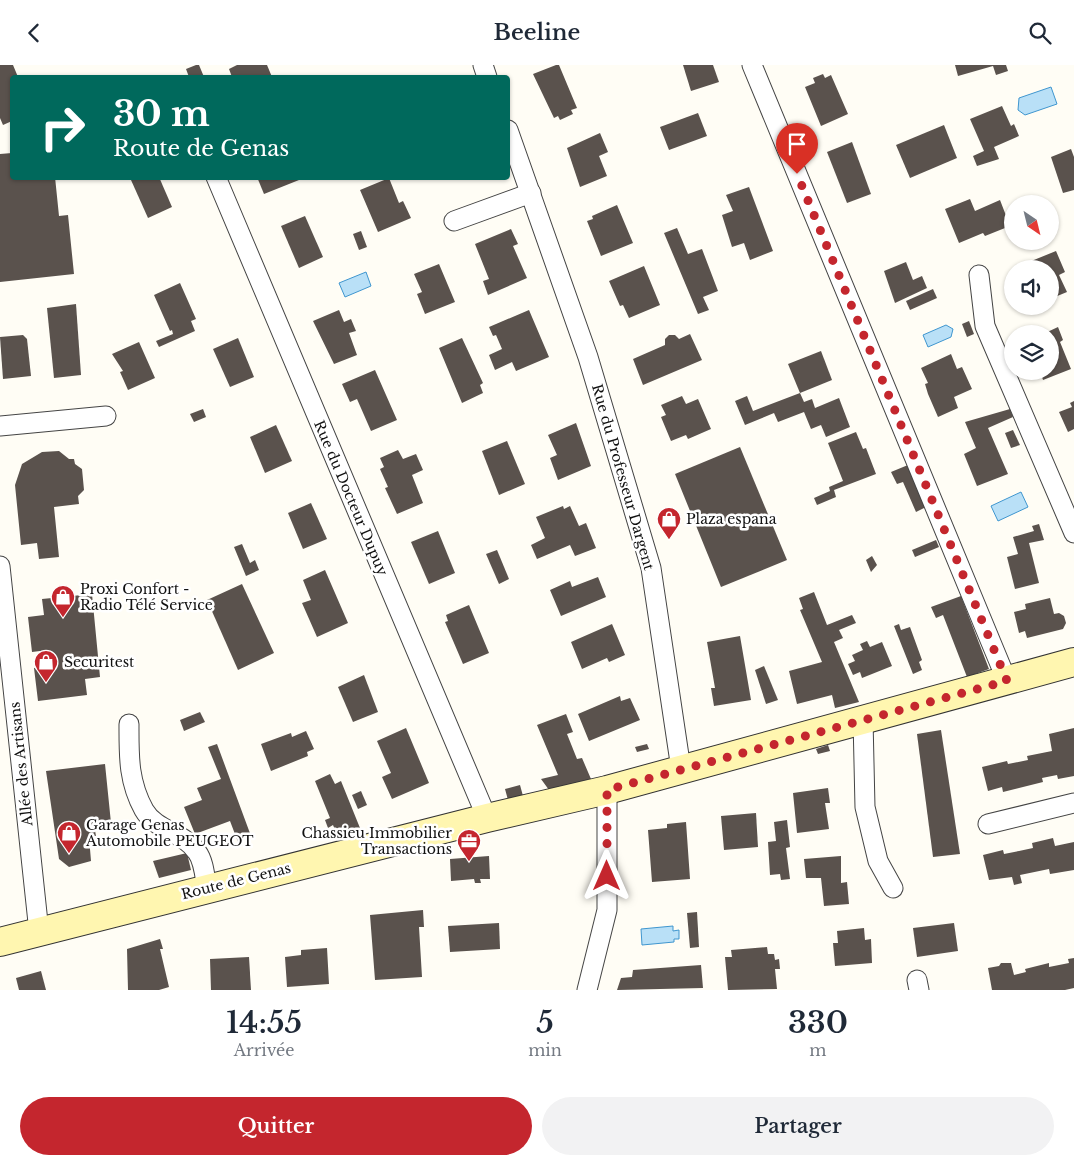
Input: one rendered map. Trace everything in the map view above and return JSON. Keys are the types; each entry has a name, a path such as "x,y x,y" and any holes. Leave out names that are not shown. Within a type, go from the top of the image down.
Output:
{"street":[{"path":"752,65 1007,681"},
{"name":"Rue du Professeur Dargent","path":"510,136 588,357 651,568 681,769"},
{"name":"Rue du Docteur Dupuy","path":"217,180 487,818"},
{"path":"454,221 531,193"},
{"path":"979,275 985,326 1074,533"},
{"path":"0,426 106,417"},
{"name":"Allée des Artisans","path":"0,566 39,932"},
{"name":"Route de Genas","path":"0,942 487,818 607,790 1074,662"},
{"path":"863,719 865,807 878,861 893,887"},
{"path":"129,723 129,770 144,811 160,827 186,839 199,853 207,889"},
{"path":"587,990 606,910 607,790"},
{"path":"988,824 1074,803"}],"water":[{"path":"1051,87 1057,104 1025,115 1018,110 1019,98"},
{"path":"366,272 371,286 345,297 339,283"},
{"path":"946,325 953,329 951,337 928,347 923,335"},
{"path":"1021,492 1028,507 998,521 991,506"},
{"path":"673,926 673,931 679,930 679,939 674,939 674,942 642,945 641,929"}],"building":[{"path":"0,65 13,65 17,75 10,75 10,122 3,125 0,118"},
{"path":"199,65 203,75 188,75 186,69"},
{"path":"237,65 267,65 271,75 231,75 229,69"},
{"path":"559,65 577,108 571,110 573,114 560,120 558,116 554,118 533,74"},
{"path":"683,65 713,65 719,82 691,91"},
{"path":"955,65 1006,65 1008,71 996,75 993,66 958,76"},
{"path":"823,74 825,78 831,75 848,114 821,126 805,87 815,83 813,78"},
{"path":"1002,106 1011,126 1014,124 1019,136 994,147 999,159 977,166 973,156 984,151 970,119"},
{"path":"698,113 707,136 669,150 660,127"},
{"path":"944,125 957,158 910,178 896,145"},
{"path":"600,133 608,152 599,156 607,176 580,187 567,148"},
{"path":"852,142 871,194 847,203 827,152"},
{"path":"1071,149 1074,157 1074,190 1063,193 1051,157"},
{"path":"10,153 10,180 55,180 59,216 68,215 74,274 0,282 0,154"},
{"path":"131,180 160,180 172,207 148,218"},
{"path":"258,180 299,180 264,194"},
{"path":"384,180 390,180 399,203 403,201 411,218 378,232 360,190"},
{"path":"749,187 773,251 750,260 744,243 732,247 722,215 733,211 726,195"},
{"path":"970,199 975,211 1000,200 1004,210 1004,228 985,236 983,233 959,243 945,209"},
{"path":"617,205 633,243 601,256 587,221 593,219 592,216"},
{"path":"305,216 323,257 299,268 281,226"},
{"path":"677,228 688,254 702,249 718,291 703,297 709,310 698,314 664,233"},
{"path":"511,229 518,244 513,246 527,278 488,295 483,281 489,279 475,244"},
{"path":"361,231 367,247 359,250 353,234"},
{"path":"1056,251 1065,272 1059,275 1059,260 1034,260"},
{"path":"906,262 913,280 922,276 927,288 895,303 884,271"},
{"path":"439,264 455,302 425,314 417,294 422,292 414,274"},
{"path":"644,266 660,305 629,318 623,305 620,306 609,281"},
{"path":"1059,275 1067,292 1059,295"},
{"path":"180,283 196,319 191,321 195,331 159,347 156,341 173,334 154,295"},
{"path":"933,289 937,298 910,310 906,301"},
{"path":"76,304 81,375 54,378 47,308"},
{"path":"339,310 344,322 351,319 356,331 349,333 357,355 334,364 313,321"},
{"path":"529,310 549,357 516,371 512,362 495,370 489,355 502,349 496,335 493,336 489,327"},
{"path":"969,321 974,334 967,337 962,324"},
{"path":"1059,330 1063,340 1060,342 1071,369 1059,374"},
{"path":"690,334 702,360 643,385 633,359 665,345 665,339 669,335 675,335 679,339"},
{"path":"23,335 27,339 31,376 3,379 0,337"},
{"path":"238,338 254,377 230,387 213,349"},
{"path":"462,338 483,383 480,385 483,393 462,403 439,348"},
{"path":"139,342 155,378 128,390 120,372 123,371 112,354"},
{"path":"821,351 832,380 800,393 788,364"},
{"path":"951,354 957,369 962,367 972,389 954,397 958,408 938,417 928,394 925,384 928,383 921,368"},
{"path":"375,370 397,420 371,431 357,399 350,402 342,384"},
{"path":"800,393 804,402 812,399 815,408 839,398 850,427 826,437 821,425 811,429 804,412 778,422 774,413 745,425 735,401 747,396 753,411"},
{"path":"682,396 686,404 698,399 711,429 688,439 686,435 671,441 661,417 666,415 661,405"},
{"path":"1074,401 1074,429 1068,432 1059,412 1072,407 1070,403"},
{"path":"203,409 206,417 194,422 190,414"},
{"path":"1010,409 1013,417 988,428 1008,474 977,486 964,454 976,448 965,422"},
{"path":"576,423 591,466 558,480 550,458 557,455 548,435"},
{"path":"276,425 292,461 265,473 250,437"},
{"path":"1013,430 1020,445 1011,448 1005,433"},
{"path":"856,432 863,449 866,448 876,474 834,490 836,497 817,505 814,498 830,491 829,487 843,481 828,443"},
{"path":"507,441 525,484 499,495 482,451"},
{"path":"740,447 787,560 721,587 675,474"},
{"path":"398,450 403,459 416,454 423,470 412,475 423,503 397,514 385,488 388,487 380,469 384,467 380,458"},
{"path":"59,451 69,459 74,459 75,464 82,469 84,490 78,496 79,504 54,507 59,557 39,559 37,543 21,545 15,485 22,464 42,452"},
{"path":"908,465 926,507 916,512 903,482 897,484 891,472"},
{"path":"311,503 327,539 303,549 288,513"},
{"path":"563,506 564,509 570,506 579,526 586,523 596,548 575,556 570,545 537,559 531,545 545,538 536,517"},
{"path":"1039,524 1044,540 1029,543 1039,583 1015,589 1007,557 1018,554 1013,537 1034,531 1032,526"},
{"path":"438,531 455,573 429,584 411,542"},
{"path":"936,540 939,547 915,557 912,550"},
{"path":"242,544 250,563 255,560 259,570 246,576 234,547"},
{"path":"497,550 509,579 499,584 486,554"},
{"path":"872,556 877,565 871,572 866,560"},
{"path":"325,570 348,623 317,637 302,603 311,600 303,580"},
{"path":"598,577 606,597 561,616 550,590 570,581 572,587"},
{"path":"242,584 274,653 238,670 207,600"},
{"path":"814,592 827,625 852,615 856,623 839,630 843,638 834,642 859,702 835,708 832,695 797,704 789,671 822,662 800,610 803,609 799,598"},
{"path":"92,594 100,677 85,679 87,695 38,701 34,668 42,666 40,651 32,652 28,617 44,615 42,599"},
{"path":"961,596 989,669 967,677 943,615 936,618 931,607"},
{"path":"1050,598 1054,614 1059,613 1064,616 1066,623 1063,629 1027,638 1025,631 1019,633 1014,612 1026,609 1025,604"},
{"path":"469,605 489,653 463,664 445,622 448,621 446,615"},
{"path":"612,624 625,655 609,662 607,658 582,669 571,642"},
{"path":"899,624 901,630 910,627 922,660 919,662 922,670 913,674 894,626"},
{"path":"740,636 751,700 714,706 711,688 715,688 707,642"},
{"path":"867,641 870,647 882,642 892,666 862,678 860,672 853,675 848,664 855,661 852,655 863,650 860,644"},
{"path":"764,666 778,700 766,704 755,670"},
{"path":"364,675 378,712 353,722 338,687"},
{"path":"620,696 621,701 630,698 640,720 589,741 578,714"},
{"path":"200,712 205,722 184,731 180,720"},
{"path":"566,714 573,732 567,734 577,759 582,758 591,779 549,790 541,779 558,775 537,725"},
{"path":"406,728 429,783 392,799 382,777 391,773 377,741"},
{"path":"1074,728 1074,776 1058,779 1057,775 1042,778 1043,782 1003,792 1002,787 988,791 982,767 1007,761 1008,764 1028,760 1027,756 1052,751 1049,734"},
{"path":"941,730 960,854 933,857 917,734"},
{"path":"306,731 314,749 307,752 308,756 271,771 261,744 291,733 292,737"},
{"path":"217,744 251,836 238,842 230,821 195,834 184,807 202,800 197,788 221,779 208,747"},
{"path":"647,744 649,749 637,752 635,747"},
{"path":"828,745 830,751 818,754 816,749"},
{"path":"105,764 111,823 94,825 96,836 89,837 91,861 69,867 59,859 46,771"},
{"path":"330,774 335,784 341,781 362,833 340,842 333,825 328,828 325,820 330,818 315,781"},
{"path":"520,785 523,796 508,800 505,789"},
{"path":"828,788 830,803 825,803 829,829 797,833 793,793"},
{"path":"361,791 367,805 358,809 352,795"},
{"path":"756,813 758,847 724,850 721,816"},
{"path":"787,820 790,847 786,848 790,879 781,880 780,874 770,875 768,842 776,841 774,822"},
{"path":"686,822 690,879 652,882 648,830 667,828 667,824"},
{"path":"1053,838 1055,846 1074,842 1074,870 1050,874 1049,869 1020,875 1022,883 1014,885 1012,877 989,880 983,855 1003,850 1004,854 1033,848 1032,843"},
{"path":"187,853 191,870 159,878 153,861"},
{"path":"489,856 490,879 480,879 481,883 475,883 474,879 451,881 450,859"},
{"path":"841,856 841,883 847,882 849,904 824,906 821,878 806,878 804,859"},
{"path":"423,910 424,927 419,927 422,977 375,980 370,915"},
{"path":"697,912 699,947 690,948 687,913"},
{"path":"499,923 500,949 450,952 448,926"},
{"path":"954,923 958,951 917,957 913,928"},
{"path":"864,928 865,940 871,939 872,963 835,966 833,943 838,943 837,931"},
{"path":"160,939 163,949 160,949 169,987 159,990 128,990 127,949"},
{"path":"767,947 768,954 774,954 775,960 779,959 780,969 775,969 777,989 728,990 725,957 732,957 731,950"},
{"path":"327,948 329,984 287,987 285,957 301,955 301,950"},
{"path":"249,957 251,990 211,990 210,959"},
{"path":"1074,958 1074,988 1065,990 992,990 988,968 999,966 1001,963 1011,963 1014,975 1026,972 1025,969 1049,963 1049,967 1069,963 1068,959"},
{"path":"701,965 703,988 617,990 621,978 632,977 633,970"},
{"path":"41,971 46,990 19,990 16,978"}],"place":[{"name":"Plaza espana","path":"669,540"},
{"name":"Proxi Confort - Radio Télé Service","path":"63,618"},
{"name":"Securitest","path":"46,683"},
{"name":"Garage Genas Automobile PEUGEOT","path":"69,854"},
{"name":"Chassieu Immobilier Transactions","path":"469,862"}],"route":[{"path":"607,876 607,790 1007,681 797,174"}]}
